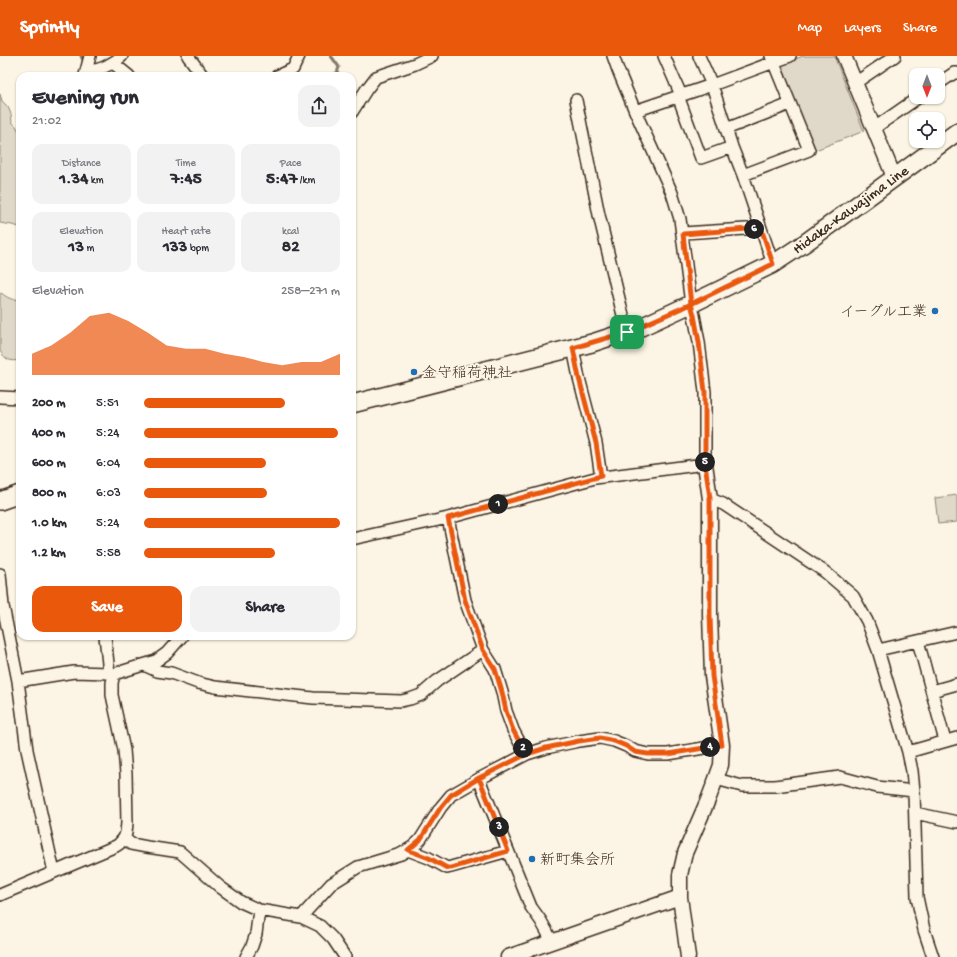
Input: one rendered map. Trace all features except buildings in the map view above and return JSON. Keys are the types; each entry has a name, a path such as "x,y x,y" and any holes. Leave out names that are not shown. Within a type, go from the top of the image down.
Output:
{"main road":[{"name":"Hidaka-Kawajima Line","path":"356,403 573,348 627,332 691,304 773,264 806,243 957,132"},
{"path":"0,501 16,495"}],"street":[{"path":"90,56 86,72 97,70 118,59 126,72"},
{"path":"188,56 200,72"},
{"path":"285,72 293,68 299,56"},
{"path":"356,106 376,77 415,64 432,56"},
{"path":"612,56 672,193 680,219 691,304 699,342 705,392 705,464 710,498 710,614 712,676 722,745 720,765 716,779 685,853 680,875 680,897 688,957"},
{"path":"664,56 680,95 701,158 732,147"},
{"path":"699,56 712,85 773,264"},
{"path":"635,111 712,85 772,59 790,56"},
{"path":"844,56 894,177"},
{"path":"855,83 894,56"},
{"path":"742,175 809,150 772,59"},
{"path":"945,79 954,73 957,73"},
{"path":"576,100 600,215 627,332"},
{"path":"726,129 790,104"},
{"path":"873,129 909,104"},
{"path":"683,234 761,228"},
{"path":"573,348 579,378 596,443 601,476"},
{"path":"0,397 16,398"},
{"path":"356,538 448,518 601,476 705,464"},
{"path":"710,498 723,504 825,572 853,596 867,622 878,650 908,752 912,771 915,812 917,897 924,930 933,957"},
{"path":"448,518 465,600 483,650 495,669 506,711 513,730 527,754"},
{"path":"0,574 2,606 18,681 27,750 54,872"},
{"path":"878,650 957,632"},
{"path":"0,895 116,846 124,838 127,823 124,750 112,694 112,673 105,640"},
{"path":"18,681 74,672 112,673 144,665 156,661 167,653 178,640"},
{"path":"918,641 945,741"},
{"path":"144,665 157,671 215,687 313,698 401,701 421,695 437,681 483,650"},
{"path":"932,691 957,684"},
{"path":"301,917 332,884 358,868 393,857 408,850 420,840 441,807 451,795 479,778 527,754 546,748 600,738 614,741 635,752 648,754 668,754 722,745"},
{"path":"908,752 957,738"},
{"path":"716,779 742,786 775,786 840,777 877,787 914,791"},
{"path":"479,778 531,907 552,941"},
{"path":"915,812 957,822"},
{"path":"124,838 131,844 148,848 180,852 220,887 241,902 259,910 301,917 320,926 333,939 345,957"},
{"path":"408,850 429,858 447,868 508,851"},
{"path":"508,957 680,897"},
{"path":"246,957 256,934 259,910"}],"shaded area":[{"path":"803,56 834,56 864,131 813,151 780,67 782,64"},
{"path":"0,94 2,101 8,107 11,114 12,122 16,126 16,226 0,223"},
{"path":"1,293 12,299 16,299 16,361 8,360 0,351"},
{"path":"957,495 957,522 938,524 935,498"}],"waterway":[{"path":"81,56 85,64"},
{"path":"331,56 339,67 337,72"}],"place":[{"name":"イーグル工業","path":"935,311"},
{"name":"金守稲荷神社","path":"414,372"},
{"name":"新町集会所","path":"532,859"}],"route":[{"path":"627,332 573,348 579,378 596,443 601,476 448,518 465,600 483,650 495,669 506,711 513,730 527,754 479,778 451,795 441,807 420,840 408,850 429,858 447,868 508,851 479,778 527,754 546,748 600,738 614,741 635,752 648,754 668,754 722,745 712,676 710,614 710,498 704,445 705,392 699,342 691,304 773,264 761,228 683,234 691,304 627,332"}]}
